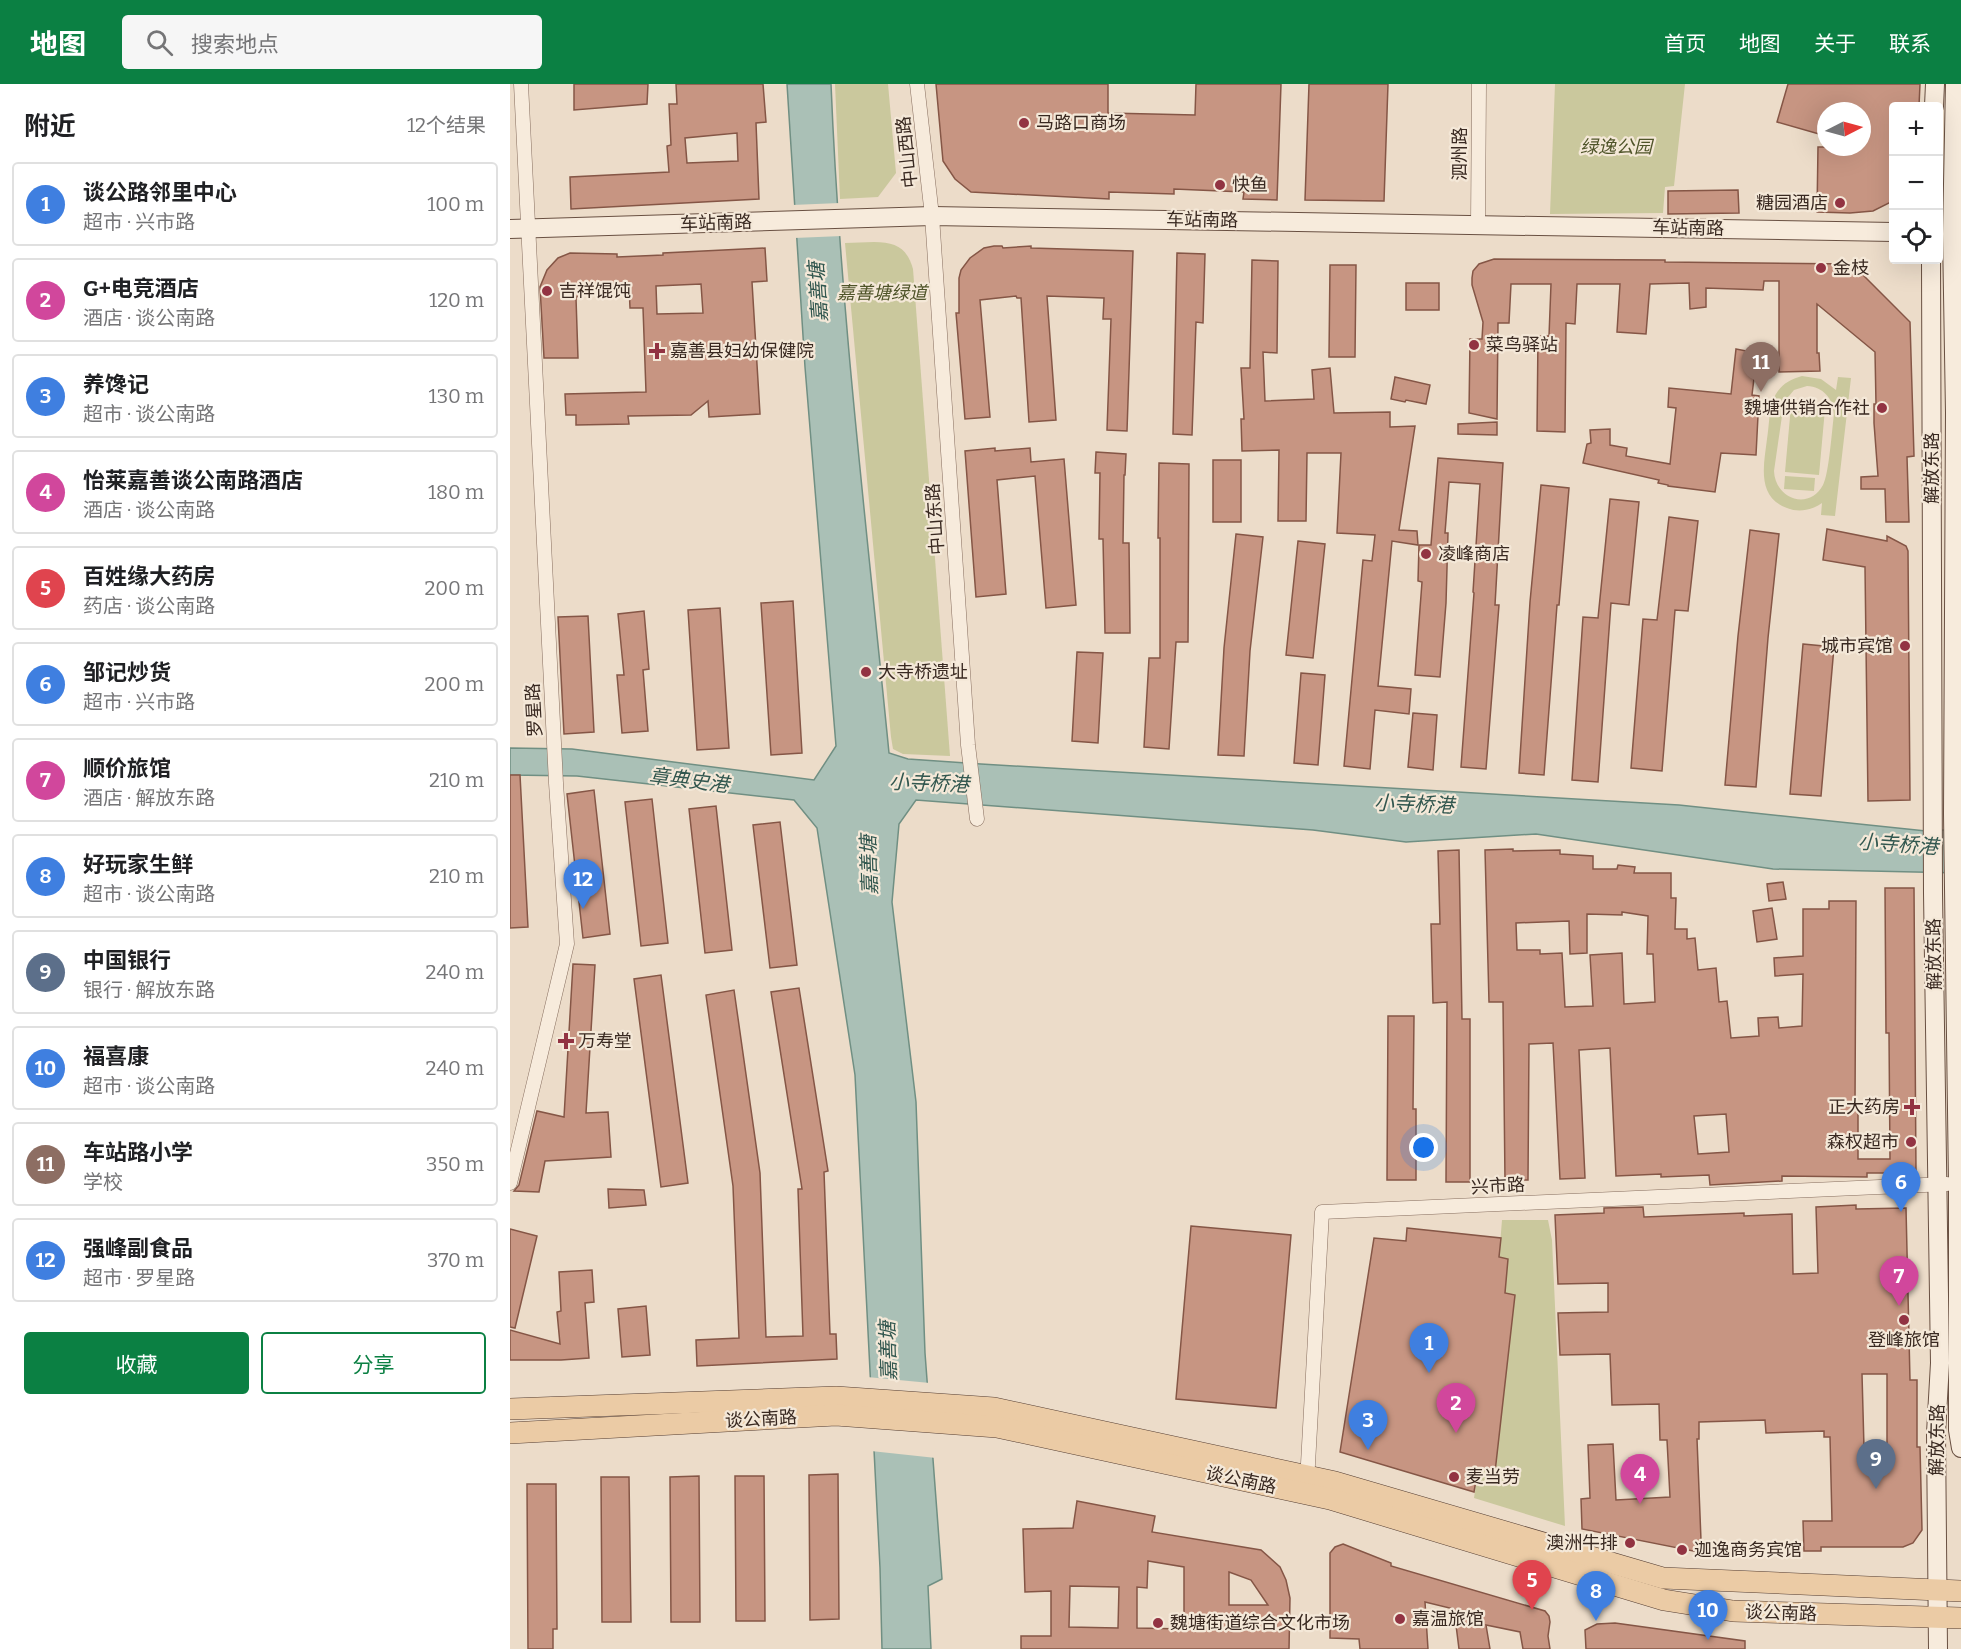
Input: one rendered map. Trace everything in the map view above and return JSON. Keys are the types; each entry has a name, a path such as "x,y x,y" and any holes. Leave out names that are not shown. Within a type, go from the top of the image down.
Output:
{"main road":[{"path":"1934,102 1935,84"},
{"name":"解放东路","path":"1955,84 1950,233 1955,412 1953,893 1960,1184 1958,1430 1961,1448"},
{"name":"车站南路","path":"519,229 868,216 932,216 1889,232"},
{"name":"解放东路","path":"1931,264 1933,893 1940,1363 1936,1433 1938,1649"},
{"name":"谈公南路","path":"510,1433 836,1406"},
{"name":"谈公南路","path":"510,1409 836,1406 995,1417 1306,1485 1341,1502 1664,1600 1733,1611 1961,1618"},
{"name":"谈公南路","path":"1306,1485 1335,1482 1664,1578 1961,1591"}],"street":[{"name":"罗星路","path":"510,1183 567,944 519,229 521,84"},
{"name":"中山西路","path":"917,84 932,216"},
{"name":"泗州路","path":"1478,225 1479,84"},
{"name":"中山东路","path":"932,216 968,745 977,819"},
{"name":"兴市路","path":"1306,1485 1322,1212 1960,1184"}],"green space":[{"path":"835,84 888,84 896,173 878,197 840,199"},
{"name":"绿逸公园","path":"1555,84 1685,84 1674,186 1665,187 1663,213 1550,214"},
{"name":"嘉善塘绿道","path":"845,243 889,243 904,251 913,269 950,756 903,754 893,749 891,737"},
{"path":"1802,376 1821,379 1836,390 1838,377 1851,378 1835,516 1821,515 1822,503 1805,510 1787,508 1777,503 1766,488 1764,459 1772,402 1780,388","holes":["1807,386 1826,394 1832,403 1834,414 1829,462 1823,485 1817,493 1810,498 1794,498 1786,495 1780,489 1774,471 1784,402 1794,390"]},
{"path":"1791,406 1825,409 1819,475 1785,472"},
{"path":"1785,476 1815,478 1814,491 1784,489"},
{"path":"1502,1220 1548,1220 1552,1240 1565,1526 1474,1498 1478,1469 1515,1295 1505,1293 1508,1259 1499,1257"}],"water":[{"path":"787,84 831,84 848,335 889,753 908,759 1679,805 1926,831 1961,829 1961,873 1773,869 1536,834 1406,842 1313,830 916,800 899,824 892,902 916,1102 925,1353 942,1579 928,1586 931,1649 882,1649 880,1568 855,1075 817,828 794,800 577,776 510,775 510,748 572,749 814,780 836,746 805,367"}],"pier":[{"path":"840,203 842,236 794,238 792,205"},
{"path":"867,1377 930,1383 936,1458 871,1451"}],"building":[{"path":"574,84 648,84 647,104 574,110"},
{"path":"676,84 763,84 766,122 756,123 759,199 571,209 570,177 669,172 667,146 671,145 669,104 677,104","holes":["737,133 738,161 687,163 685,138"]},
{"path":"936,84 1108,84 1108,113 1195,115 1196,84 1281,84 1277,200 1243,199 1244,192 1174,189 1174,194 1109,192 1109,199 971,192 955,179 943,161"},
{"path":"1309,84 1388,84 1384,201 1305,200"},
{"path":"1788,84 1920,84 1919,102 1889,102 1889,203 1873,211 1817,212 1818,156 1871,156 1871,102 1817,102 1817,133 1777,122"},
{"path":"1738,190 1739,213 1668,214 1668,191"},
{"path":"994,246 1133,251 1127,431 1107,430 1111,319 1103,319 1104,298 1047,296 1056,420 1029,422 1021,298 1016,296 980,300 990,417 965,419 956,313 959,313 959,278 961,270 970,258 984,248"},
{"name":"嘉善县妇幼保健院","path":"765,248 767,281 752,282 760,414 709,417 708,401 691,415 628,416 629,424 576,425 576,415 566,415 565,394 646,392 643,308 630,308 629,286 585,287 576,298 578,358 544,358 540,287 547,270 558,258 570,253 617,254 617,257 663,255 663,253","holes":["701,284 703,313 657,314 656,286"]},
{"path":"1177,253 1205,254 1203,323 1196,322 1192,435 1173,434"},
{"path":"1494,259 1852,264 1910,322 1914,456 1907,457 1909,522 1886,522 1885,489 1861,489 1861,477 1878,476 1874,423 1875,352 1817,304 1817,353 1819,353 1820,371 1779,372 1779,281 1764,281 1763,290 1706,288 1706,307 1690,309 1689,283 1650,284 1646,334 1617,332 1620,284 1577,284 1575,324 1566,323 1565,432 1537,431 1538,336 1549,336 1551,284 1511,284 1509,323 1498,323 1497,419 1469,413 1470,339 1482,339 1483,322 1472,285 1473,271 1479,264"},
{"path":"1252,260 1278,261 1277,353 1263,352 1265,401 1314,399 1312,370 1330,368 1334,413 1390,412 1390,427 1415,426 1399,530 1417,531 1418,545 1392,541 1378,686 1411,689 1409,714 1375,710 1370,769 1344,766 1363,560 1372,561 1375,535 1337,533 1341,453 1307,453 1306,521 1278,521 1279,450 1242,451 1241,419 1244,419 1241,368 1250,368"},
{"path":"1330,265 1356,265 1355,357 1329,357"},
{"path":"1406,283 1439,283 1439,310 1406,310"},
{"path":"1736,349 1757,353 1752,395 1759,396 1756,455 1721,453 1715,492 1668,486 1658,483 1659,480 1583,463 1587,444 1591,443 1590,430 1610,429 1610,445 1627,448 1626,456 1670,464 1676,408 1668,407 1669,388 1731,394"},
{"path":"1395,377 1430,385 1426,404 1391,399"},
{"path":"1497,422 1497,435 1458,434 1458,424"},
{"path":"995,448 995,451 1030,448 1031,462 1064,459 1076,605 1046,608 1035,476 997,480 1006,594 976,597 965,451"},
{"path":"1096,452 1126,454 1123,543 1129,543 1130,633 1105,633 1103,539 1099,539 1100,473 1095,473"},
{"path":"1438,458 1503,463 1495,605 1499,605 1486,769 1461,767 1480,484 1449,482 1445,533 1448,533 1446,603 1440,677 1415,675 1422,582 1418,581 1419,545 1431,545"},
{"path":"1213,460 1241,460 1241,522 1213,522"},
{"path":"1159,463 1189,464 1188,642 1176,642 1169,749 1144,747 1149,658 1160,658"},
{"path":"1541,485 1569,488 1559,605 1557,605 1544,775 1519,773 1530,602"},
{"path":"1610,499 1639,502 1629,605 1611,603 1598,782 1572,780 1583,617 1598,618"},
{"path":"1669,517 1698,521 1688,611 1675,610 1662,771 1631,768 1643,619 1657,620"},
{"path":"1827,529 1887,541 1887,536 1906,546 1908,551 1910,800 1868,801 1865,567 1823,560"},
{"path":"1750,530 1779,534 1756,787 1725,785"},
{"path":"1236,534 1263,537 1250,651 1244,756 1218,755 1224,648"},
{"path":"1298,541 1325,544 1313,658 1286,655"},
{"path":"793,601 802,753 771,755 761,603"},
{"path":"720,608 729,748 697,750 688,610"},
{"path":"644,611 649,669 643,670 648,731 622,733 617,675 624,675 618,614"},
{"path":"588,616 594,732 564,734 558,617"},
{"path":"1803,644 1834,647 1821,796 1790,794"},
{"path":"1077,652 1103,653 1098,743 1072,741"},
{"path":"1301,673 1325,675 1318,765 1294,763"},
{"path":"1413,713 1437,715 1433,770 1408,767"},
{"path":"510,775 520,775 528,927 510,928"},
{"path":"594,790 610,934 583,938 567,794"},
{"path":"652,799 668,943 641,946 625,802"},
{"path":"716,806 732,950 705,953 689,809"},
{"path":"780,822 797,965 770,968 753,825"},
{"path":"1459,850 1462,1019 1470,1019 1470,1182 1446,1182 1447,1002 1433,1003 1431,924 1440,924 1438,851"},
{"path":"1485,850 1560,850 1560,854 1593,856 1593,869 1617,869 1618,865 1635,867 1634,873 1671,873 1671,898 1676,898 1675,929 1687,929 1687,939 1695,938 1698,970 1716,968 1719,1002 1727,1001 1731,1038 1759,1036 1758,1018 1778,1017 1779,1028 1802,1026 1803,974 1775,976 1774,958 1803,956 1803,909 1829,909 1829,901 1856,901 1855,1104 1858,1104 1858,1159 1890,1159 1885,888 1914,888 1916,1173 1867,1173 1867,1177 1782,1176 1782,1181 1710,1185 1709,1175 1616,1176 1610,1048 1579,1050 1585,1178 1560,1179 1553,1043 1529,1044 1528,1180 1505,1180 1503,1002 1489,1002","holes":["1622,912 1648,916 1647,954 1653,954 1655,1002 1624,1004 1622,953 1590,955 1593,1006 1565,1007 1562,953 1540,954 1540,950 1517,950 1516,923 1569,921 1570,954 1587,953 1587,914 1622,915","1726,1114 1729,1152 1698,1154 1694,1116"]},
{"path":"1783,882 1786,899 1769,901 1767,884"},
{"path":"1772,908 1777,939 1757,942 1753,911"},
{"path":"573,964 595,965 586,1113 608,1112 611,1157 545,1161 539,1192 514,1191 519,1185 537,1111 564,1117"},
{"path":"661,975 688,1183 661,1187 634,979"},
{"path":"799,988 828,1171 824,1172 830,1334 836,1334 837,1359 697,1366 696,1340 739,1338 733,1186 706,995 734,990 760,1173 766,1337 803,1336 798,1189 802,1189 771,992"},
{"path":"1388,1016 1414,1016 1413,1109 1416,1109 1416,1180 1387,1180"},
{"path":"608,1189 644,1190 646,1205 609,1208"},
{"path":"1856,1205 1856,1209 1906,1208 1910,1380 1917,1380 1917,1447 1920,1447 1922,1530 1913,1543 1903,1547 1821,1547 1821,1551 1804,1551 1803,1521 1832,1521 1830,1437 1824,1437 1824,1431 1766,1433 1765,1420 1699,1422 1699,1439 1697,1439 1701,1540 1698,1552 1582,1529 1581,1499 1590,1498 1588,1445 1613,1444 1616,1500 1670,1497 1667,1440 1660,1440 1659,1404 1612,1405 1610,1354 1560,1355 1558,1313 1608,1312 1608,1283 1558,1284 1555,1215 1604,1213 1604,1208 1643,1207 1644,1217 1744,1213 1744,1216 1792,1214 1793,1274 1818,1273 1816,1207","holes":["1862,1374 1887,1374 1887,1447 1864,1448"]},
{"path":"1191,1226 1291,1235 1276,1408 1176,1399"},
{"path":"1407,1228 1501,1238 1499,1257 1508,1259 1505,1293 1515,1295 1495,1472 1478,1469 1474,1492 1340,1452 1374,1238 1406,1241"},
{"path":"510,1229 537,1236 515,1328 510,1327"},
{"path":"592,1270 594,1302 585,1303 589,1358 510,1360 510,1330 560,1344 557,1312 561,1311 559,1272"},
{"path":"646,1306 650,1355 622,1357 618,1309"},
{"path":"838,1474 839,1619 810,1620 809,1475"},
{"path":"699,1476 700,1622 671,1622 670,1477"},
{"path":"735,1476 764,1476 765,1621 736,1621"},
{"path":"601,1477 629,1477 631,1622 602,1622"},
{"path":"527,1484 556,1484 557,1629 553,1629 553,1649 528,1649"},
{"path":"1077,1501 1155,1516 1152,1532 1261,1550 1280,1567 1286,1580 1290,1598 1289,1649 1021,1649 1021,1636 1051,1636 1051,1591 1025,1592 1023,1529 1073,1528","holes":["1148,1561 1184,1567 1184,1629 1137,1628 1137,1587 1147,1588","1229,1572 1251,1580 1268,1605 1229,1605","1070,1586 1119,1587 1118,1628 1069,1627"]},
{"path":"1343,1544 1391,1563 1391,1566 1545,1611 1550,1622 1548,1636 1550,1649 1523,1649 1520,1632 1486,1625 1490,1649 1459,1649 1454,1609 1425,1602 1428,1649 1360,1649 1359,1639 1330,1638 1330,1553 1335,1547"},
{"path":"1615,1623 1745,1641 1745,1649 1586,1649 1585,1630 1597,1624"}],"place":[{"name":"马路口商场","path":"1024,123"},
{"name":"快鱼","path":"1220,185"},
{"name":"糖园酒店","path":"1840,203"},
{"name":"金枝","path":"1821,268"},
{"name":"吉祥馄饨","path":"547,291"},
{"name":"菜鸟驿站","path":"1474,345"},
{"name":"嘉善县妇幼保健院","path":"657,351"},
{"name":"车站路小学","path":"1761,392"},
{"name":"魏塘供销合作社","path":"1882,408"},
{"name":"凌峰商店","path":"1426,554"},
{"name":"城市宾馆","path":"1905,646"},
{"name":"大寺桥遗址","path":"866,672"},
{"name":"强峰副食品","path":"583,909"},
{"name":"万寿堂","path":"566,1041"},
{"name":"正大药房","path":"1912,1107"},
{"name":"森权超市","path":"1911,1142"},
{"name":"邹记炒货","path":"1901,1212"},
{"name":"顺价旅馆","path":"1899,1306"},
{"name":"登峰旅馆","path":"1904,1320"},
{"name":"谈公路邻里中心","path":"1429,1373"},
{"name":"G+电竞酒店","path":"1456,1433"},
{"name":"养馋记","path":"1368,1450"},
{"name":"麦当劳","path":"1454,1477"},
{"name":"中国银行","path":"1876,1489"},
{"name":"怡莱嘉善谈公南路酒店","path":"1640,1504"},
{"name":"澳洲牛排","path":"1630,1543"},
{"name":"迦逸商务宾馆","path":"1682,1550"},
{"name":"百姓缘大药房","path":"1532,1610"},
{"name":"嘉温旅馆","path":"1400,1619"},
{"name":"好玩家生鲜","path":"1596,1621"},
{"name":"魏塘街道综合文化市场","path":"1158,1623"},
{"name":"福喜康","path":"1708,1640"}],"water label":[{"name":"嘉善塘","path":"818,292"},
{"name":"章典史港","path":"689,780"},
{"name":"小寺桥港","path":"929,783"},
{"name":"小寺桥港","path":"1414,804"},
{"name":"小寺桥港","path":"1898,844"},
{"name":"嘉善塘","path":"869,865"},
{"name":"嘉善塘","path":"888,1351"}]}
